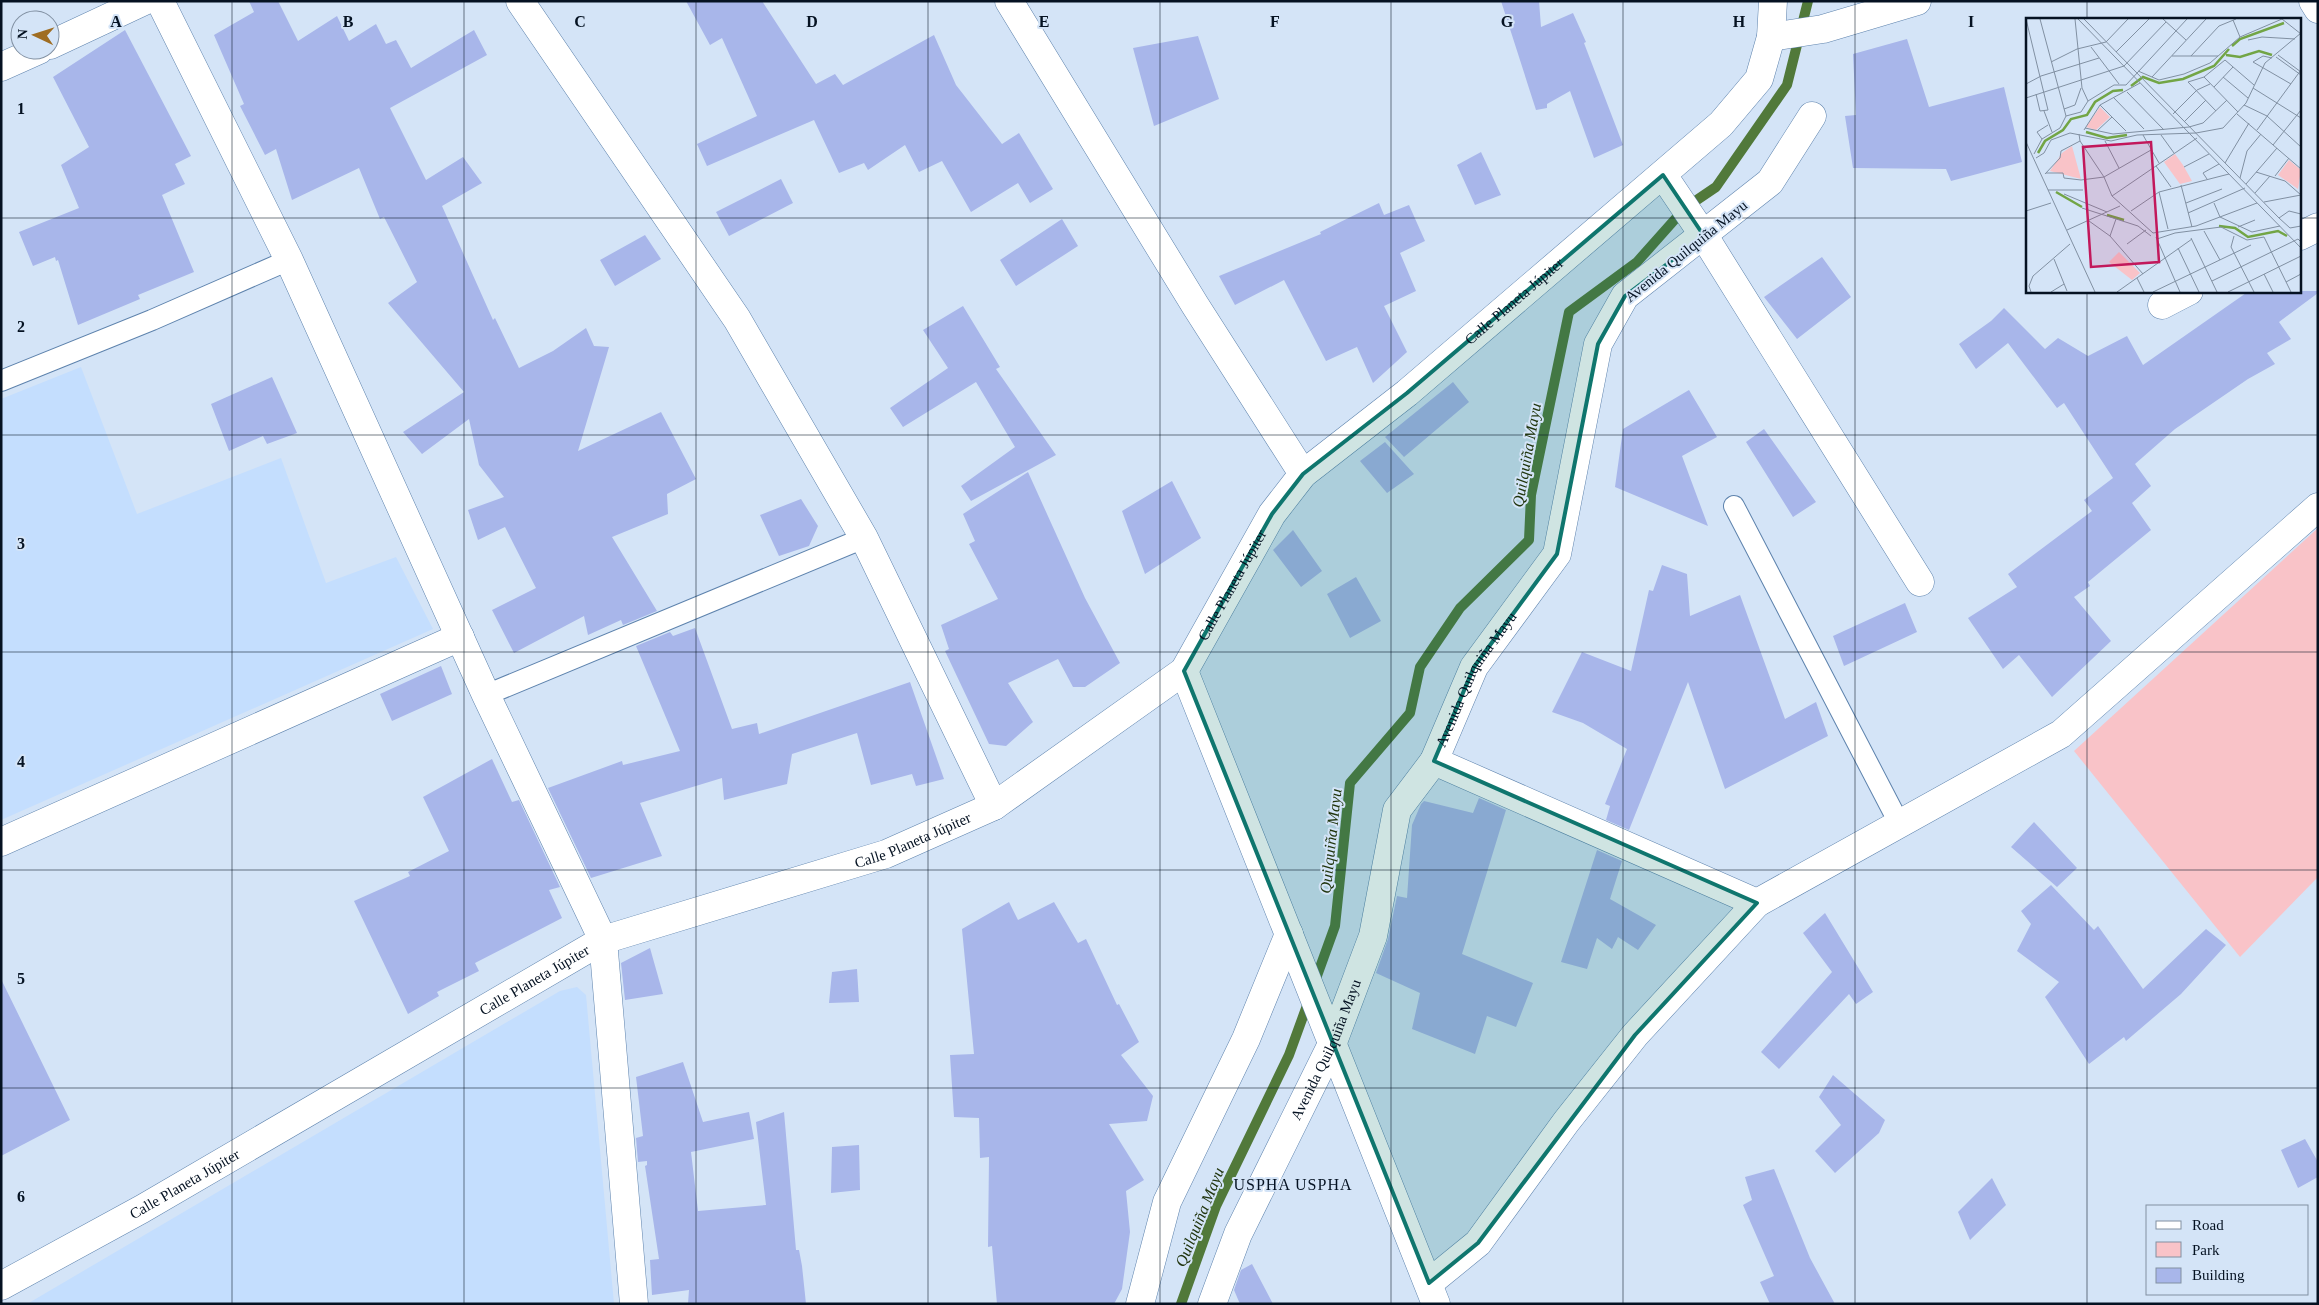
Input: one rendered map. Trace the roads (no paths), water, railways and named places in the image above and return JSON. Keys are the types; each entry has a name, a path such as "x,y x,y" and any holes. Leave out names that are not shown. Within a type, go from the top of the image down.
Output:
{"street":[{"path":"60,40 144,1"},
{"path":"160,1 290,260 486,695 603,940 634,1304"},
{"path":"520,1 737,318 864,538 994,806"},
{"path":"1009,1 1195,305 1303,474"},
{"path":"1773,1 1771,37 1759,79 1721,124 1663,175 1704,236 1920,582"},
{"path":"1771,37 1823,29 1877,7 1917,1"},
{"path":"2313,1 2318,9"},
{"path":"1,67 17,60"},
{"name":"Avenida Quilquiña Mayu","path":"1212,1304 1238,1234 1333,1042 1373,936 1397,810 1434,761 1474,667 1557,554 1598,344 1626,296 1770,182 1812,116"},
{"name":"Calle Planeta Júpiter","path":"1,1286 142,1209 603,940 886,854 994,806 1184,671 1272,514 1303,474 1407,393 1663,175"},
{"path":"2302,235 2318,227"},
{"path":"2162,305 2187,292"},
{"path":"1184,671 1433,1293 1478,1243 1566,1122 1635,1035 1757,904 2061,734 2318,507"},
{"path":"1,842 460,637"},
{"path":"1434,761 1757,904"},
{"path":"1140,1304 1167,1202 1246,1038 1289,934"}],"lane":[{"path":"1,381 152,320 290,260"},
{"path":"1734,506 1900,825"},
{"path":"486,695 864,538"}],"waterway":[{"name":"Quilquiña Mayu","path":"1314,984 1335,926 1350,783 1410,713 1420,667 1460,608 1529,540 1531,495 1569,312 1637,262 1685,208 1716,187 1787,85 1808,1"},
{"name":"Quilquiña Mayu","path":"1181,1304 1216,1206 1289,1055 1309,1000"}],"district":[{"name":"USPHA USPHA","path":"1293,1184"}]}
